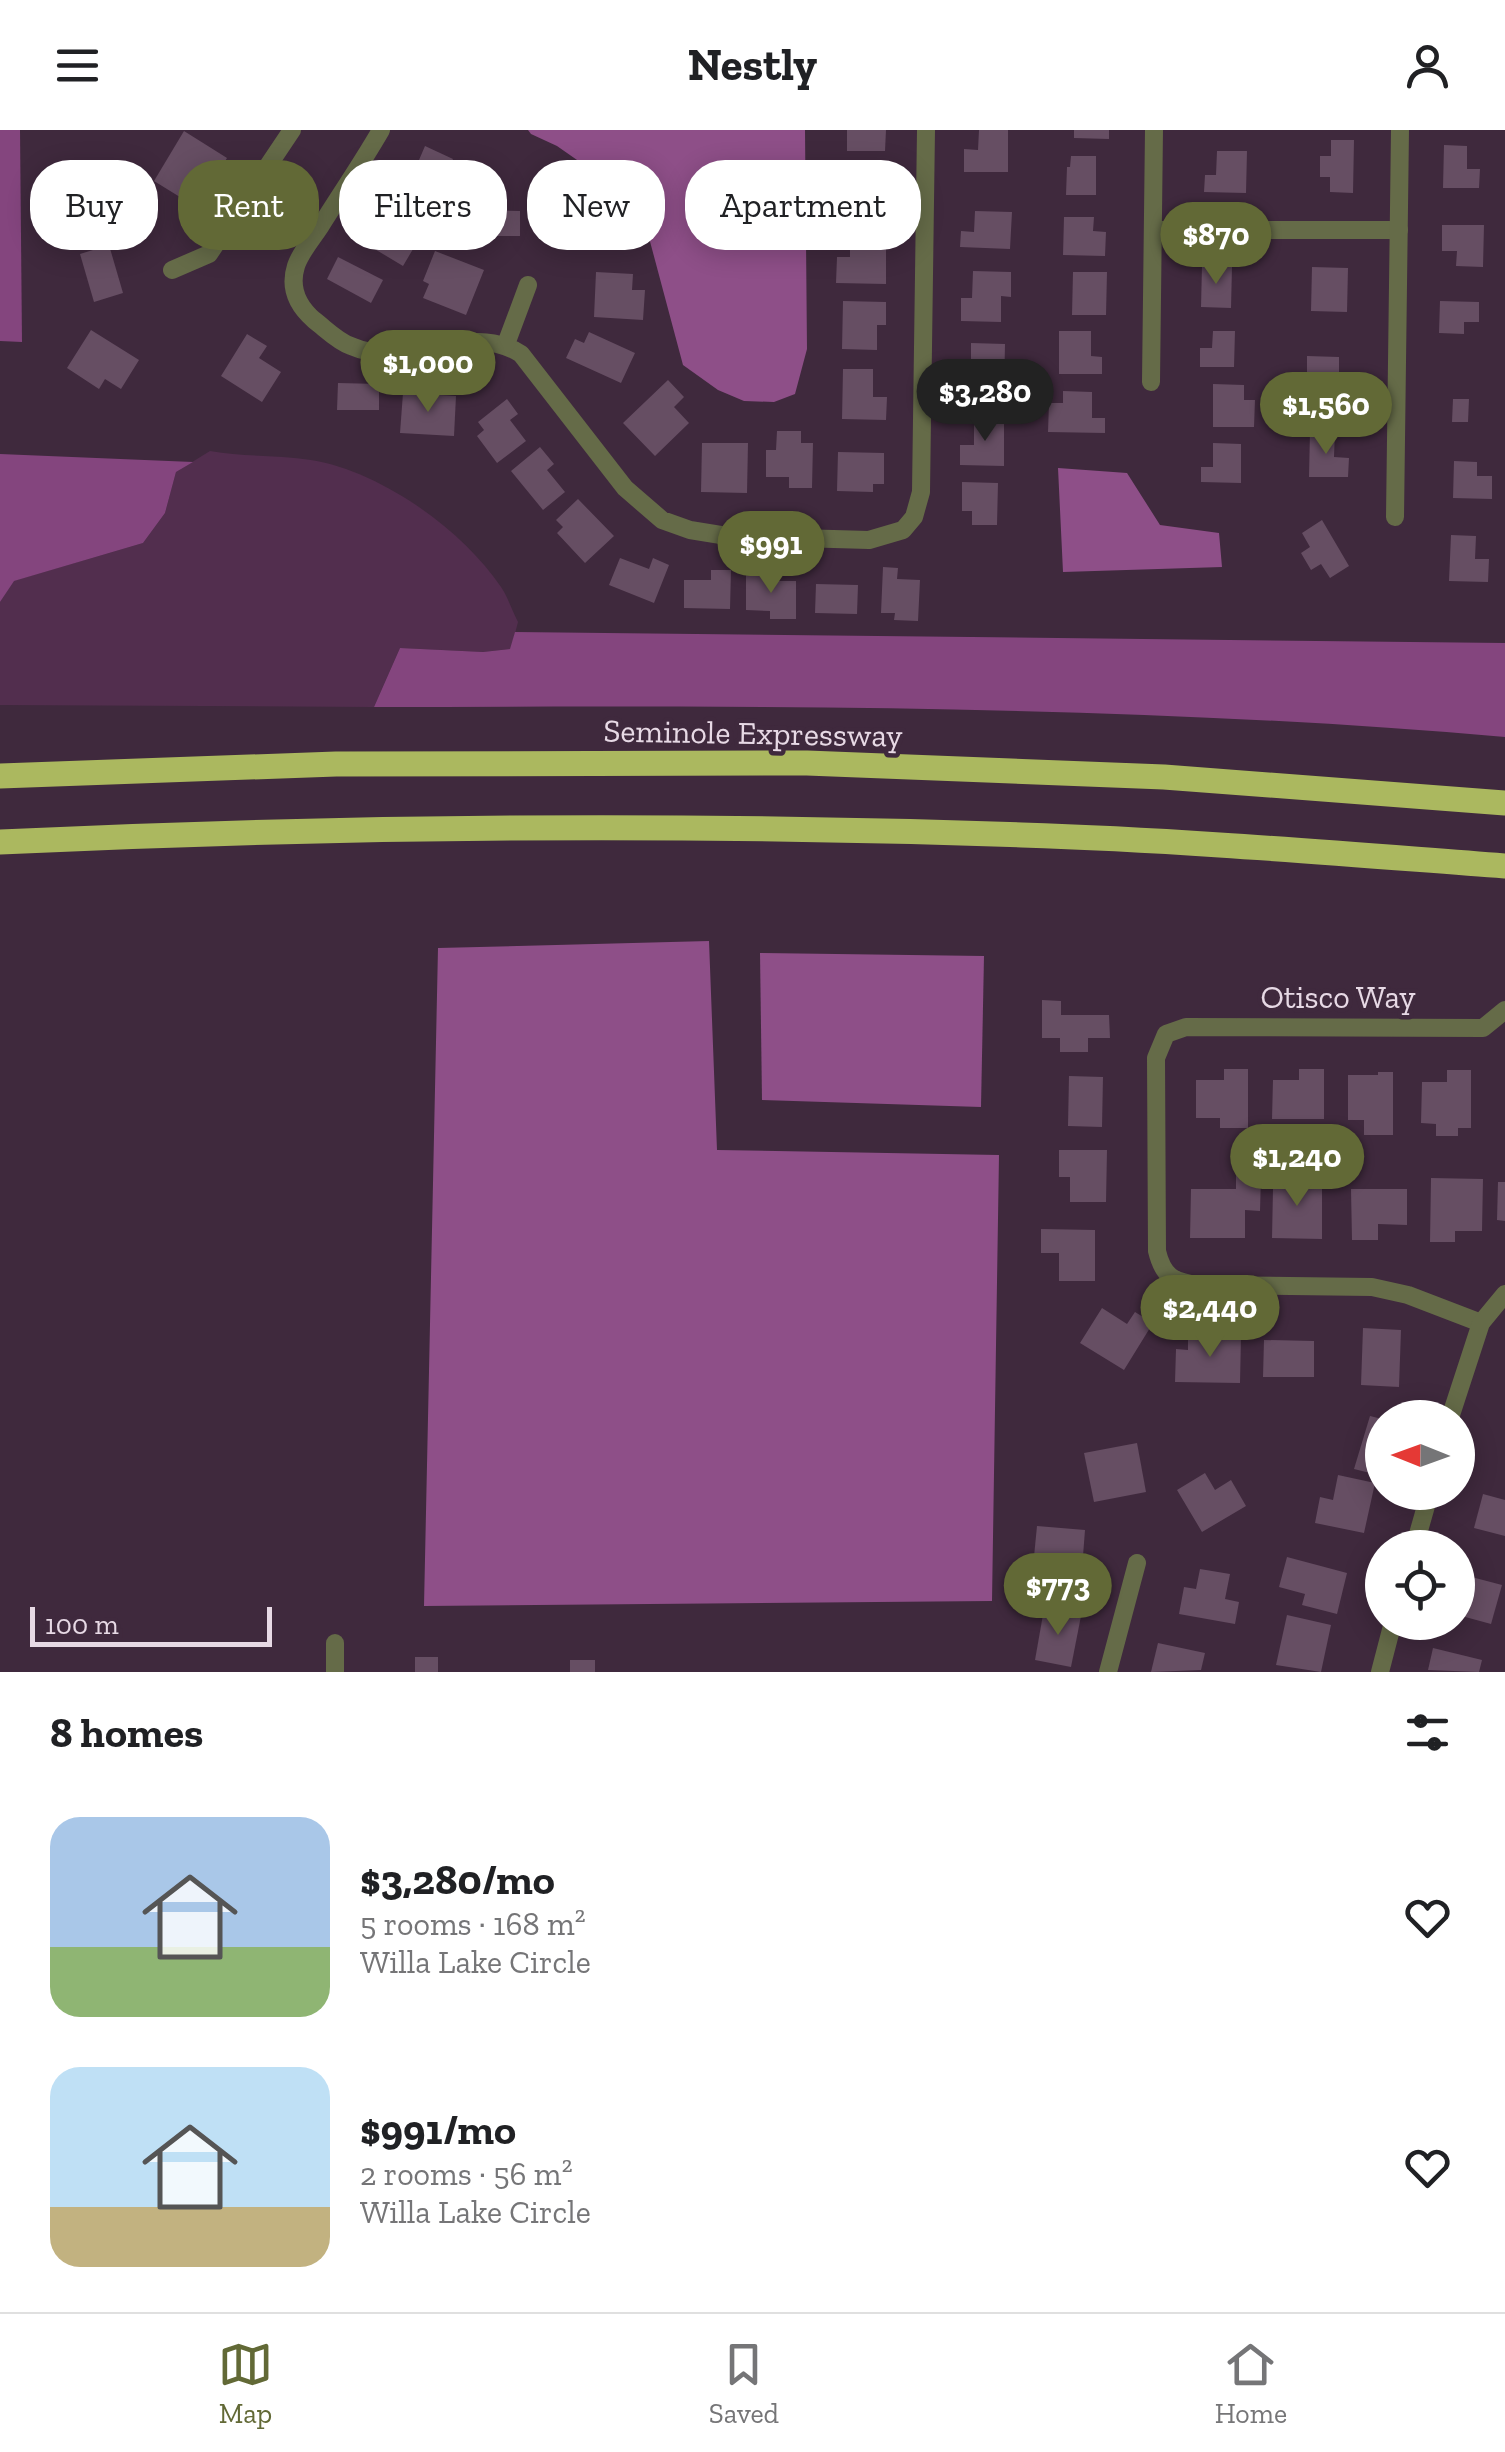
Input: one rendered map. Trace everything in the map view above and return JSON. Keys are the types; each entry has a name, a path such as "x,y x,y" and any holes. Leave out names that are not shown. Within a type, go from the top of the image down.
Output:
{"highway":[{"name":"Seminole Expressway","path":"0,776 336,764 807,763 1164,776 1505,802"},
{"path":"0,842 468,827 789,829 1133,840 1505,866"}],"street":[{"path":"172,270 209,254 292,130"},
{"path":"380,130 296,264 294,281 300,308 350,346 376,353 412,353 469,341 506,344 521,354 625,488 662,520 726,536 869,540 903,530 914,516 921,492 926,130"},
{"path":"1151,382 1154,130"},
{"path":"1395,517 1400,130"},
{"path":"1153,230 1398,230"},
{"path":"506,344 528,285"},
{"name":"Otisco Way","path":"1480,1324 1408,1295 1372,1287 1198,1285 1177,1282 1162,1270 1158,1251 1156,1058 1166,1034 1186,1027 1483,1028 1505,1010"},
{"path":"1456,1400 1480,1324 1505,1294"},
{"path":"1108,1672 1137,1563"},
{"path":"1380,1672 1389,1640"},
{"path":"335,1642 336,1672"}],"shaded area":[{"path":"0,130 20,130 22,342 0,341"},
{"path":"528,130 805,130 805,160 685,160 685,250 806,250 807,349 795,394 774,402 744,401 718,390 683,365 652,250 665,250 665,160 577,160"},
{"path":"210,451 299,458 337,466 364,476 417,506 465,544 501,587 518,622 511,649 483,652 400,648 374,707 0,705 0,602 13,581 143,543 165,513 176,472"},
{"path":"0,454 193,462 176,472 165,513 143,543 14,581 0,602"},
{"path":"1058,468 1127,473 1160,525 1219,533 1222,567 1063,572"},
{"path":"515,632 1505,643 1505,737 1223,718 940,709 374,707 400,648 483,652 510,649"},
{"path":"709,941 717,1150 999,1155 992,1601 424,1606 438,948"},
{"path":"760,953 984,956 981,1107 762,1100"}],"building":[{"path":"847,130 886,130 885,151 847,151"},
{"path":"979,130 1008,130 1008,172 964,172 964,149 978,150"},
{"path":"1074,130 1109,130 1109,139 1074,138"},
{"path":"184,131 227,158 178,160 178,196 158,183 158,174"},
{"path":"1331,140 1354,140 1353,193 1330,192 1330,177 1320,177 1320,156 1331,156"},
{"path":"1444,145 1467,146 1467,169 1480,169 1479,188 1443,188"},
{"path":"425,146 453,159 453,160 419,160"},
{"path":"1217,151 1247,151 1246,193 1204,192 1205,175 1216,175"},
{"path":"1071,156 1096,156 1096,195 1066,195"},
{"path":"507,211 520,211 520,236 507,236"},
{"path":"975,211 1012,212 1010,249 960,247 961,231 974,232"},
{"path":"1064,217 1094,217 1093,231 1106,232 1105,256 1063,255"},
{"path":"1442,225 1484,225 1483,267 1456,266 1457,251 1442,251"},
{"path":"110,250 123,293 94,302 80,254"},
{"path":"376,250 412,250 403,266"},
{"path":"850,250 886,250 886,284 836,283 837,257 850,257"},
{"path":"435,251 484,270 466,315 423,298 429,284 423,281"},
{"path":"338,257 383,280 371,303 327,279"},
{"path":"1202,266 1232,267 1231,308 1201,307"},
{"path":"1312,267 1348,268 1347,312 1311,311"},
{"path":"973,271 1011,272 1011,297 1001,296 1001,322 961,321 961,298 972,298"},
{"path":"596,272 633,274 632,290 645,290 643,320 594,317"},
{"path":"1073,272 1107,272 1106,315 1072,315"},
{"path":"843,301 886,302 886,325 877,325 877,350 842,349"},
{"path":"1440,301 1479,302 1479,322 1464,322 1464,334 1439,333"},
{"path":"91,330 139,360 121,389 105,379 99,389 67,368"},
{"path":"1059,331 1091,331 1091,356 1102,357 1102,374 1059,374"},
{"path":"1213,331 1235,331 1234,367 1200,367 1200,348 1212,348"},
{"path":"589,332 635,353 621,383 566,358 575,339 584,343"},
{"path":"247,334 267,346 259,358 281,372 262,402 221,376"},
{"path":"971,343 1005,344 1004,394 959,394 960,372 971,372"},
{"path":"1307,356 1339,357 1339,398 1292,397 1293,377 1307,377"},
{"path":"843,369 873,369 873,397 887,397 886,420 842,419"},
{"path":"668,380 684,397 674,407 689,423 655,456 623,423"},
{"path":"338,383 379,384 379,410 337,410"},
{"path":"1213,384 1244,385 1244,400 1255,400 1254,427 1213,427"},
{"path":"1063,391 1092,392 1092,418 1105,418 1105,433 1048,432 1049,403 1063,403"},
{"path":"403,393 456,396 454,436 400,433"},
{"path":"507,399 518,414 510,420 526,441 497,463 477,436 484,430 478,422"},
{"path":"1453,399 1469,399 1468,422 1452,422"},
{"path":"974,418 1004,418 1004,466 960,465 960,445 974,445"},
{"path":"777,431 801,431 801,443 813,443 812,488 789,488 789,477 766,477 766,450 776,450"},
{"path":"1310,431 1335,431 1334,457 1349,458 1348,477 1309,477"},
{"path":"702,443 748,443 747,493 701,492"},
{"path":"1213,443 1241,444 1241,483 1201,482 1201,467 1213,467"},
{"path":"540,447 554,464 547,470 565,492 543,510 511,471"},
{"path":"838,452 884,453 884,484 873,484 873,492 837,491"},
{"path":"1454,461 1477,462 1477,476 1492,476 1492,499 1453,498"},
{"path":"962,482 998,483 997,525 972,525 972,511 962,511"},
{"path":"578,499 614,536 585,563 557,533 563,527 556,520"},
{"path":"1322,520 1349,566 1330,578 1321,564 1311,570 1301,553 1310,547 1302,533"},
{"path":"1451,535 1476,536 1475,559 1489,559 1488,582 1449,581"},
{"path":"620,558 649,569 653,558 669,565 654,603 609,585"},
{"path":"883,567 898,568 897,579 920,580 918,621 894,620 895,613 881,613"},
{"path":"711,570 731,570 730,609 684,608 684,580 711,580"},
{"path":"746,570 764,570 764,581 796,581 796,619 770,619 770,611 746,610"},
{"path":"816,584 858,585 857,614 815,613"},
{"path":"1042,1000 1061,1001 1061,1015 1109,1015 1110,1038 1088,1038 1088,1052 1060,1052 1060,1038 1042,1038"},
{"path":"1224,1069 1248,1069 1248,1128 1220,1128 1220,1118 1196,1118 1196,1080 1224,1080"},
{"path":"1299,1069 1324,1069 1324,1119 1272,1119 1273,1080 1299,1080"},
{"path":"1447,1070 1471,1070 1471,1128 1458,1128 1458,1136 1436,1136 1436,1124 1421,1123 1422,1082 1447,1082"},
{"path":"1393,1072 1393,1135 1364,1135 1364,1120 1348,1120 1348,1075"},
{"path":"1069,1076 1103,1077 1102,1127 1068,1126"},
{"path":"1059,1150 1107,1150 1106,1202 1070,1202 1070,1177 1059,1177"},
{"path":"1285,1174 1310,1174 1309,1187 1322,1188 1322,1239 1272,1238 1273,1188 1286,1189"},
{"path":"1236,1175 1261,1176 1260,1211 1245,1210 1245,1238 1190,1238 1191,1189 1236,1189"},
{"path":"1431,1178 1483,1179 1482,1231 1455,1231 1455,1242 1430,1242"},
{"path":"1498,1182 1505,1182 1505,1221 1497,1220"},
{"path":"1351,1189 1407,1189 1407,1225 1378,1224 1378,1240 1352,1240"},
{"path":"1041,1229 1095,1230 1095,1281 1059,1281 1059,1253 1041,1253"},
{"path":"1102,1308 1127,1324 1135,1312 1153,1323 1124,1370 1080,1343"},
{"path":"1363,1328 1401,1330 1399,1387 1361,1385"},
{"path":"1188,1336 1241,1336 1240,1383 1175,1382 1176,1349 1188,1350"},
{"path":"1264,1340 1314,1341 1314,1377 1263,1377"},
{"path":"1365,1433 1365,1472 1354,1469"},
{"path":"1137,1443 1146,1492 1094,1502 1084,1453"},
{"path":"1205,1473 1215,1490 1231,1480 1246,1506 1202,1532 1177,1490"},
{"path":"1338,1475 1365,1481 1365,1510 1369,1510 1364,1533 1315,1523 1320,1497 1333,1500"},
{"path":"1483,1494 1505,1500 1505,1536 1474,1528"},
{"path":"1037,1526 1085,1530 1081,1582 1032,1577"},
{"path":"1287,1557 1347,1573 1337,1614 1302,1605 1305,1594 1279,1587"},
{"path":"1200,1569 1230,1574 1225,1599 1239,1602 1235,1624 1179,1614 1184,1587 1196,1589"},
{"path":"1475,1578 1502,1585 1491,1624 1475,1620"},
{"path":"1044,1609 1081,1616 1071,1667 1035,1660"},
{"path":"1287,1615 1331,1625 1321,1672 1276,1665"},
{"path":"1158,1643 1205,1653 1201,1670 1151,1672"},
{"path":"1433,1648 1482,1660 1479,1672 1428,1670"},
{"path":"415,1657 438,1657 438,1672 415,1672"},
{"path":"570,1660 595,1660 595,1672 570,1672"}]}
